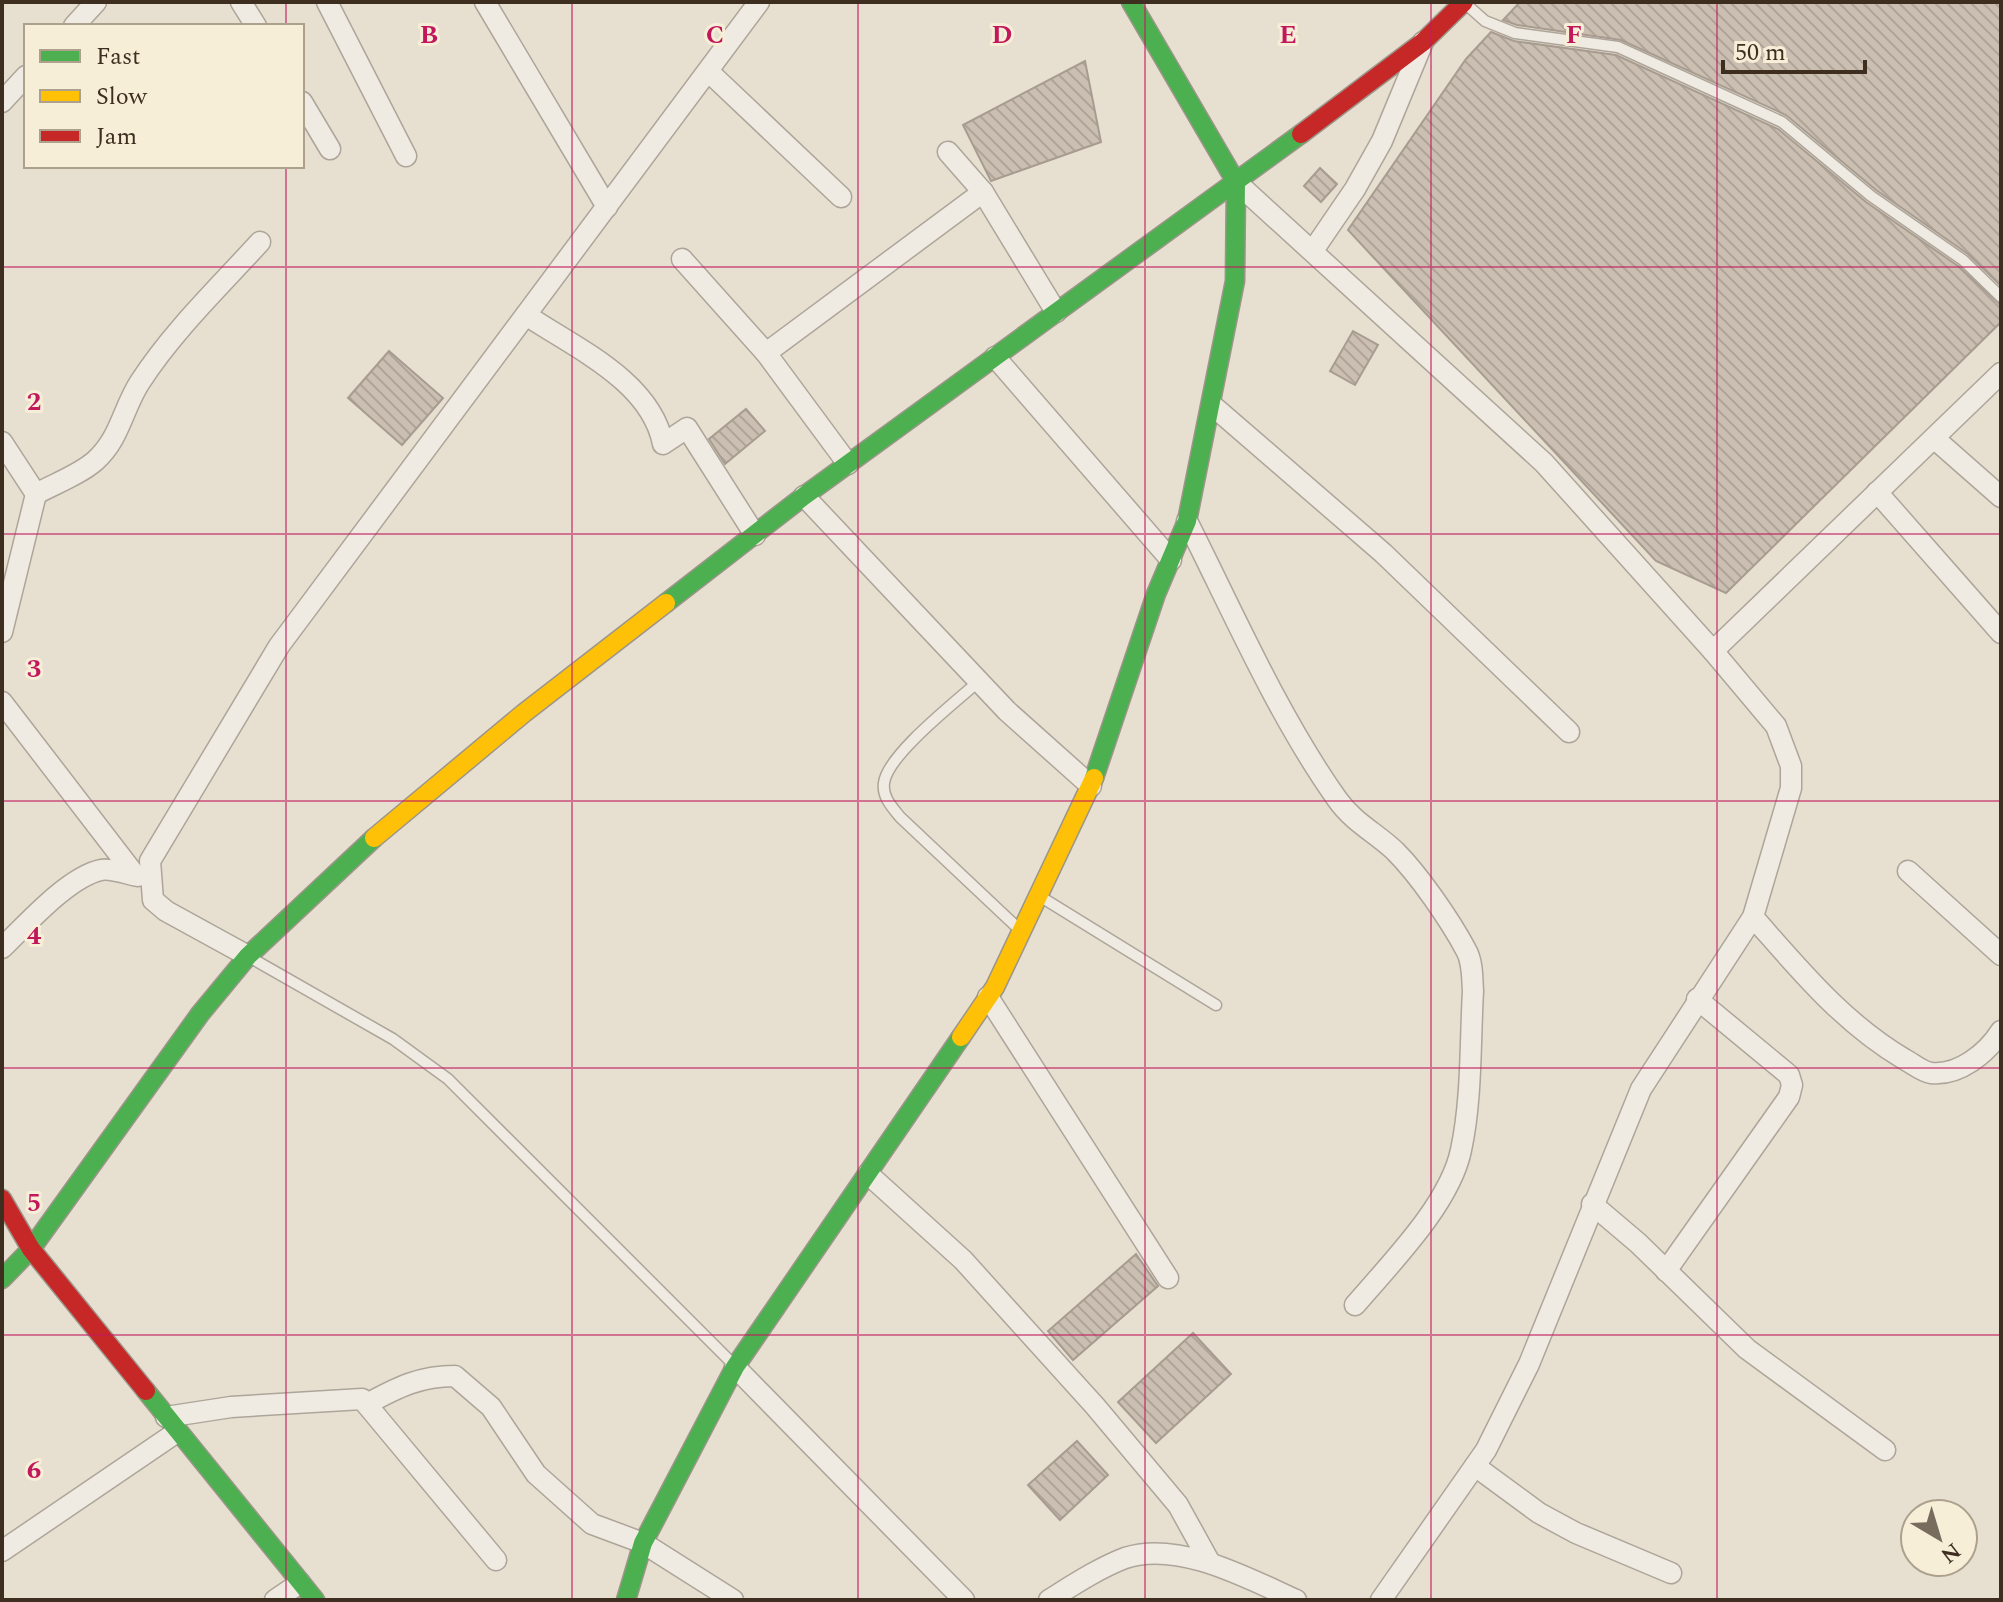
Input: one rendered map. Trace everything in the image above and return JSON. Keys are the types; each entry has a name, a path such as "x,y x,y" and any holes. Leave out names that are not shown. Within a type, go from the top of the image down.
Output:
{"main road":[{"path":"626,1600 643,1543 735,1367 988,997 1022,932 1091,786 1187,521 1213,406 1235,281 1236,182 1131,2"},
{"path":"2,1279 31,1249 200,1014 248,956 341,866 524,713 804,496 1236,182 1423,42 1464,2"},
{"path":"2,1199 31,1249 315,1600"}],"street":[{"path":"76,24 96,2"},
{"path":"241,2 255,24"},
{"path":"327,2 406,156"},
{"path":"485,2 607,207"},
{"path":"142,876 279,646 759,2"},
{"path":"1314,249 1355,189 1382,141 1423,42"},
{"path":"709,72 841,197"},
{"path":"2,102 24,78"},
{"path":"304,105 330,149"},
{"path":"948,152 983,192 1056,312"},
{"path":"1236,182 1314,249 1544,463 1776,726 1791,766 1791,788 1753,917 1641,1089 1529,1364 1475,1466 1381,1600"},
{"path":"766,353 983,192"},
{"path":"36,494 94,462 113,440 138,385 151,367 260,242"},
{"path":"682,259 766,353 848,464"},
{"path":"526,315 627,383 659,422 663,444 687,428 755,535"},
{"path":"995,357 1171,560"},
{"path":"1713,651 1877,492 1997,385"},
{"path":"1213,406 1383,553 1569,732"},
{"path":"1935,439 2001,497"},
{"path":"2,442 36,494 2,632"},
{"path":"1877,492 2001,633"},
{"path":"804,496 1007,711 1091,786"},
{"path":"1187,521 1271,687 1336,799 1355,822 1396,852 1410,869 1468,952 1472,968 1461,1152 1442,1193 1411,1240 1355,1305"},
{"path":"2,702 142,876 153,900 166,911 248,956"},
{"path":"2,948 60,893 84,877 102,869 142,876"},
{"path":"1908,871 2001,955"},
{"path":"1753,917 1821,995 1866,1036 1928,1073 1951,1072 1975,1059 2001,1031"},
{"path":"988,997 1168,1278"},
{"path":"1666,1271 1789,1097 1792,1085 1789,1075 1697,999"},
{"path":"868,1174 963,1260 1095,1406 1178,1505 1209,1561"},
{"path":"1592,1204 1767,1365 1885,1450"},
{"path":"735,1367 964,1600"},
{"path":"367,1404 408,1381 427,1376 455,1376 491,1407 536,1474 577,1511 600,1528 643,1543 733,1600"},
{"path":"2,1551 171,1424 350,1397 367,1404 496,1560"},
{"path":"1475,1466 1539,1513 1576,1533 1671,1573"},
{"path":"1049,1600 1127,1558 1164,1556 1209,1561 1295,1600"},
{"path":"275,1600 300,1583"}],"lane":[{"path":"1464,2 1485,21 1515,33 1618,47 1782,122 1871,196 1963,260 2001,297"},
{"path":"979,681 894,763 884,782 886,799 900,817 1022,932"},
{"path":"1039,896 1216,1005"},
{"path":"248,956 393,1039 448,1079 735,1367"}],"building":[{"path":"1520,2 2001,2 2001,286 1968,254 1876,190 1786,115 1621,40 1517,25 1503,20"},
{"path":"1491,32 1514,41 1616,55 1778,129 1866,202 1958,266 2001,305 2001,322 1726,593 1656,561 1348,230 1466,59"},
{"path":"1085,61 1101,142 991,181 963,125"},
{"path":"1320,168 1337,184 1321,202 1304,186"},
{"path":"1353,331 1378,345 1355,385 1330,371"},
{"path":"389,351 443,398 402,445 348,398"},
{"path":"746,409 765,431 725,464 709,439"},
{"path":"1136,1254 1158,1286 1073,1360 1048,1331"},
{"path":"1193,1333 1231,1374 1156,1443 1118,1402"},
{"path":"1077,1441 1108,1475 1060,1520 1028,1485"}],"traffic: fast":[{"path":"1094,778 1156,594 1187,521 1235,281 1236,182 1131,2"},
{"path":"666,603 804,496 1301,134"},
{"path":"2,1279 31,1249 200,1014 248,956 374,838"},
{"path":"626,1600 643,1543 735,1367 961,1037"},
{"path":"146,1391 315,1600"}],"traffic: slow":[{"path":"374,838 524,713 666,603"},
{"path":"961,1037 995,987 1094,778"}],"traffic: jam":[{"path":"1301,134 1423,42 1464,2"},
{"path":"2,1199 31,1249 146,1391"}]}
